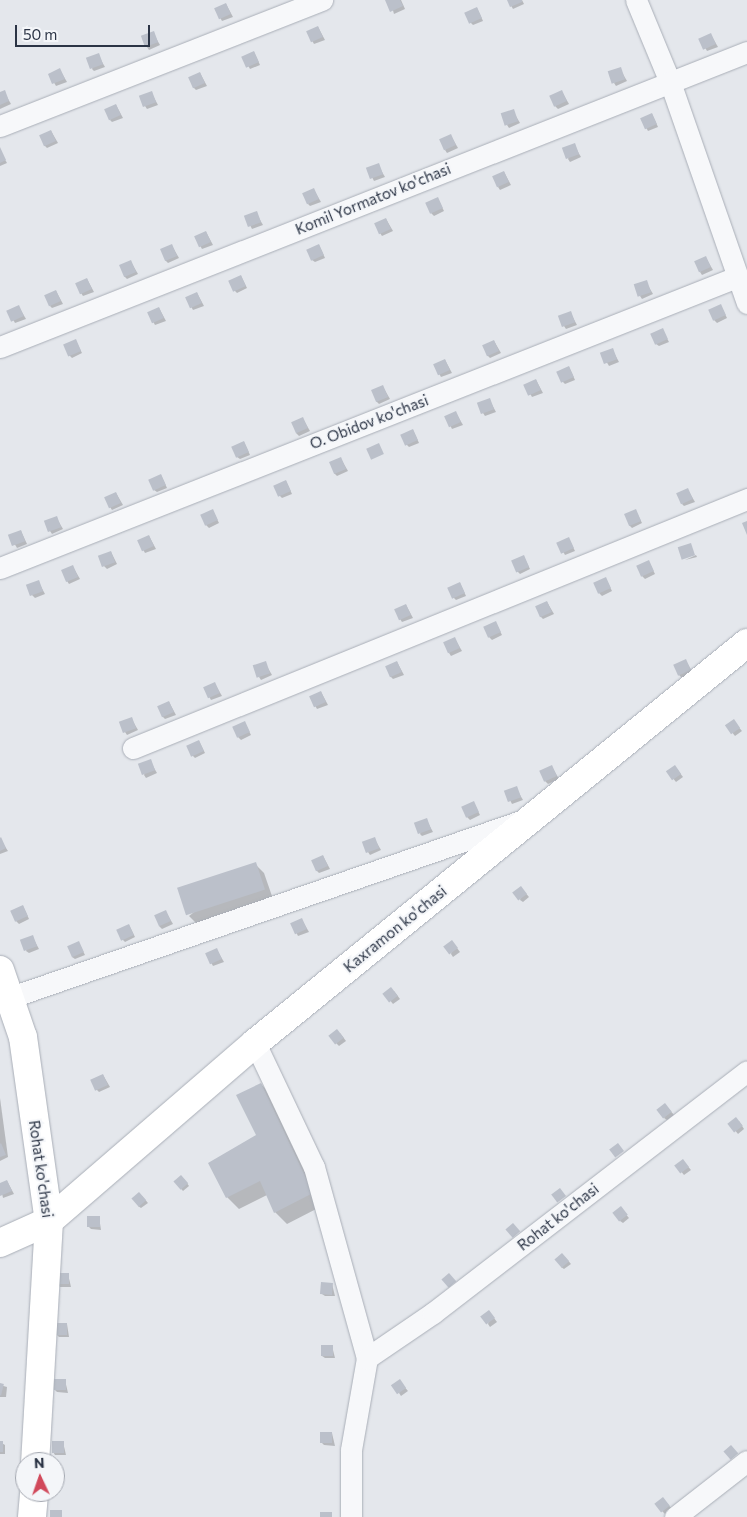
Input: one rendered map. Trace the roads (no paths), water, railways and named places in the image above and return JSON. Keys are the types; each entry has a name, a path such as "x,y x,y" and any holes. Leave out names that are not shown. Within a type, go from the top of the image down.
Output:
{"street":[{"path":"0,126 322,0"},
{"path":"636,0 670,82 747,303"},
{"name":"Komil Yormatov ko'chasi","path":"0,347 747,52"},
{"name":"O. Obidov ko'chasi","path":"0,568 737,277"},
{"path":"133,748 747,500"},
{"name":"Kaxramon ko'chasi","path":"0,1243 49,1221 255,1043 747,643"},
{"path":"5,1000 533,817"},
{"name":"Rohat ko'chasi","path":"0,970 5,1000 23,1037 49,1221 36,1452"},
{"path":"255,1043 314,1167 367,1358 351,1450 351,1517"},
{"name":"Rohat ko'chasi","path":"367,1358 433,1313 747,1071"},
{"path":"675,1517 747,1461"},
{"path":"32,1517 33,1502"}]}
